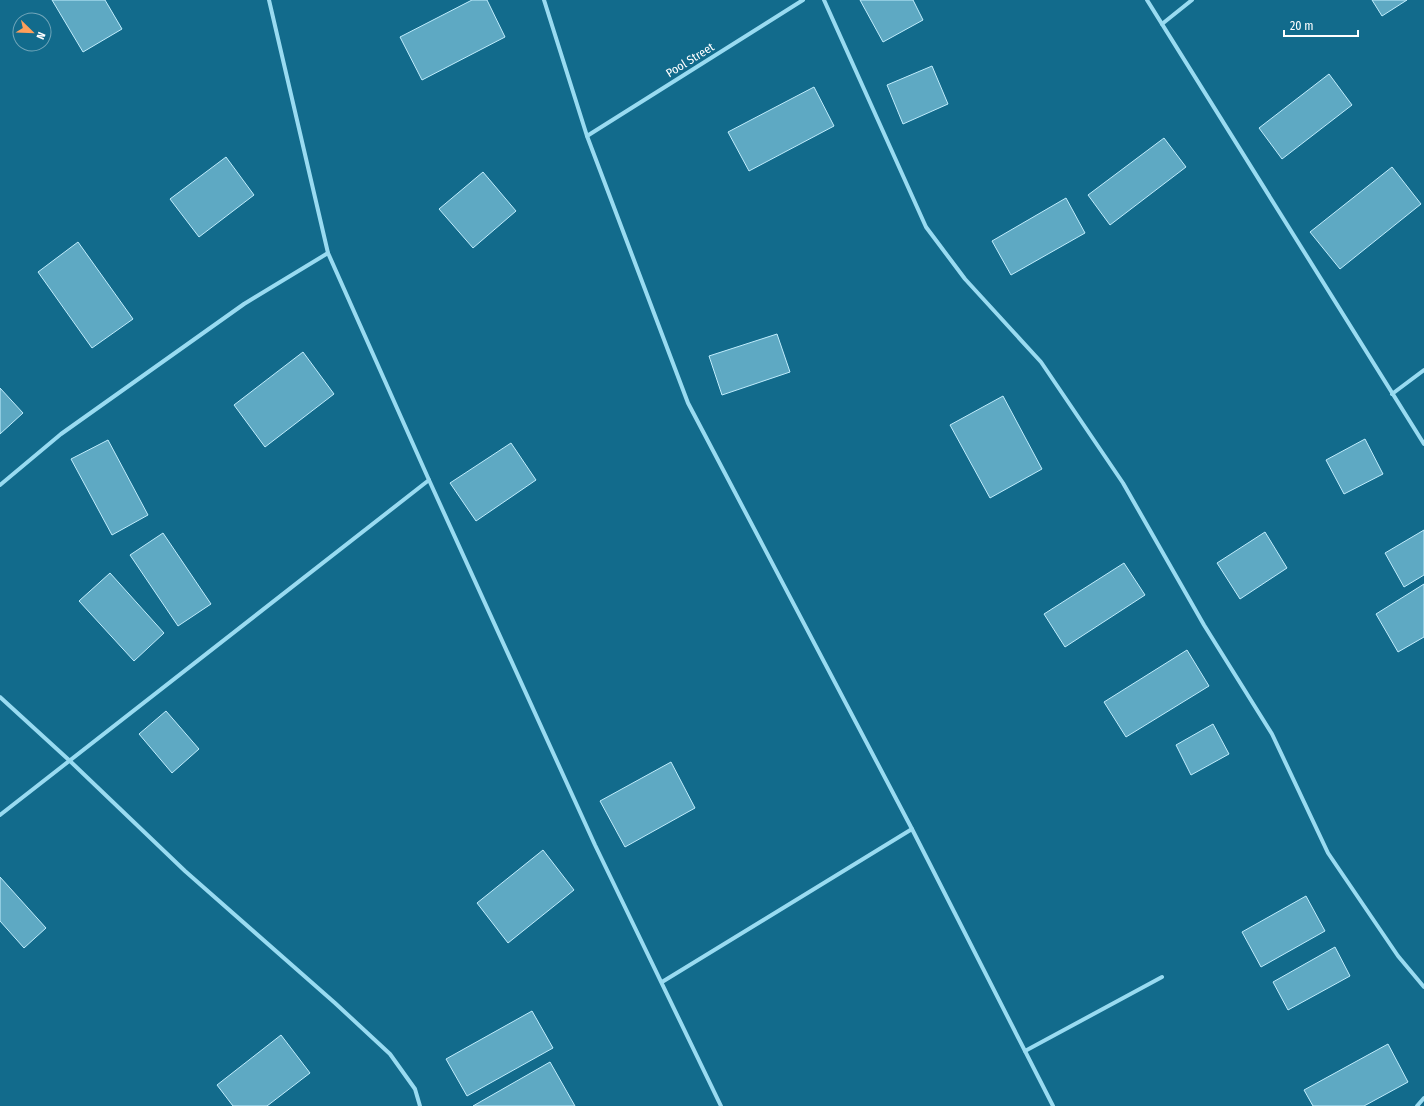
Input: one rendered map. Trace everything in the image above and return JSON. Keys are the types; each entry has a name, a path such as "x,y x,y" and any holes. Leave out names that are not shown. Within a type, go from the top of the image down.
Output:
{"street":[{"path":"269,0 328,253 592,838 721,1106"},
{"path":"544,0 587,136 688,403 912,829 1053,1106"},
{"name":"Pool Street","path":"587,136 803,0"},
{"path":"824,0 926,227 965,279 1041,362 1122,483 1204,625 1272,734 1328,853 1398,956 1424,986"},
{"path":"1147,0 1424,444"},
{"path":"1162,24 1192,0"},
{"path":"0,485 61,434 244,304 328,253"},
{"path":"1392,394 1424,370"},
{"path":"0,815 430,480"},
{"path":"0,697 70,761 185,871 390,1054 415,1089 420,1106"},
{"path":"662,982 912,829"},
{"path":"1025,1051 1162,977"},
{"path":"1417,1106 1424,1098"}],"building":[{"path":"52,0 105,0 122,29 83,52"},
{"path":"472,0 487,0 505,37 422,80 400,37"},
{"path":"860,0 913,0 923,20 883,42"},
{"path":"1372,0 1407,0 1382,16"},
{"path":"932,66 948,104 903,124 887,85"},
{"path":"1329,74 1352,105 1282,159 1259,128"},
{"path":"814,87 834,126 749,171 728,132"},
{"path":"1164,138 1186,167 1110,225 1088,195"},
{"path":"226,157 254,195 199,237 170,199"},
{"path":"1392,167 1421,204 1340,269 1310,232"},
{"path":"483,172 516,211 473,248 439,209"},
{"path":"1066,198 1085,233 1011,275 992,241"},
{"path":"78,242 133,319 92,348 38,272"},
{"path":"777,334 790,372 722,395 709,356"},
{"path":"303,352 334,394 265,447 234,405"},
{"path":"0,388 23,413 0,434"},
{"path":"1003,396 1042,469 990,498 950,425"},
{"path":"1365,439 1383,474 1344,494 1326,460"},
{"path":"108,440 148,515 112,535 71,459"},
{"path":"511,443 536,480 476,521 450,483"},
{"path":"1424,530 1424,575 1404,587 1385,553"},
{"path":"1265,532 1287,568 1240,599 1217,563"},
{"path":"163,533 211,604 178,626 130,555"},
{"path":"1124,563 1145,595 1065,647 1044,614"},
{"path":"110,573 164,633 134,661 79,601"},
{"path":"1424,584 1424,637 1398,652 1376,614"},
{"path":"1187,650 1209,686 1126,737 1104,702"},
{"path":"166,711 199,749 172,773 139,734"},
{"path":"1213,724 1229,754 1191,775 1176,745"},
{"path":"671,762 695,808 625,847 600,801"},
{"path":"543,850 574,890 508,943 477,903"},
{"path":"0,877 46,928 24,948 0,921"},
{"path":"1306,896 1325,931 1261,967 1242,932"},
{"path":"1335,947 1350,976 1288,1010 1273,982"},
{"path":"532,1011 553,1048 467,1096 446,1059"},
{"path":"281,1035 310,1073 267,1106 233,1106 217,1085"},
{"path":"1388,1044 1408,1082 1364,1106 1313,1106 1304,1090"},
{"path":"550,1062 575,1106 473,1106"}]}
